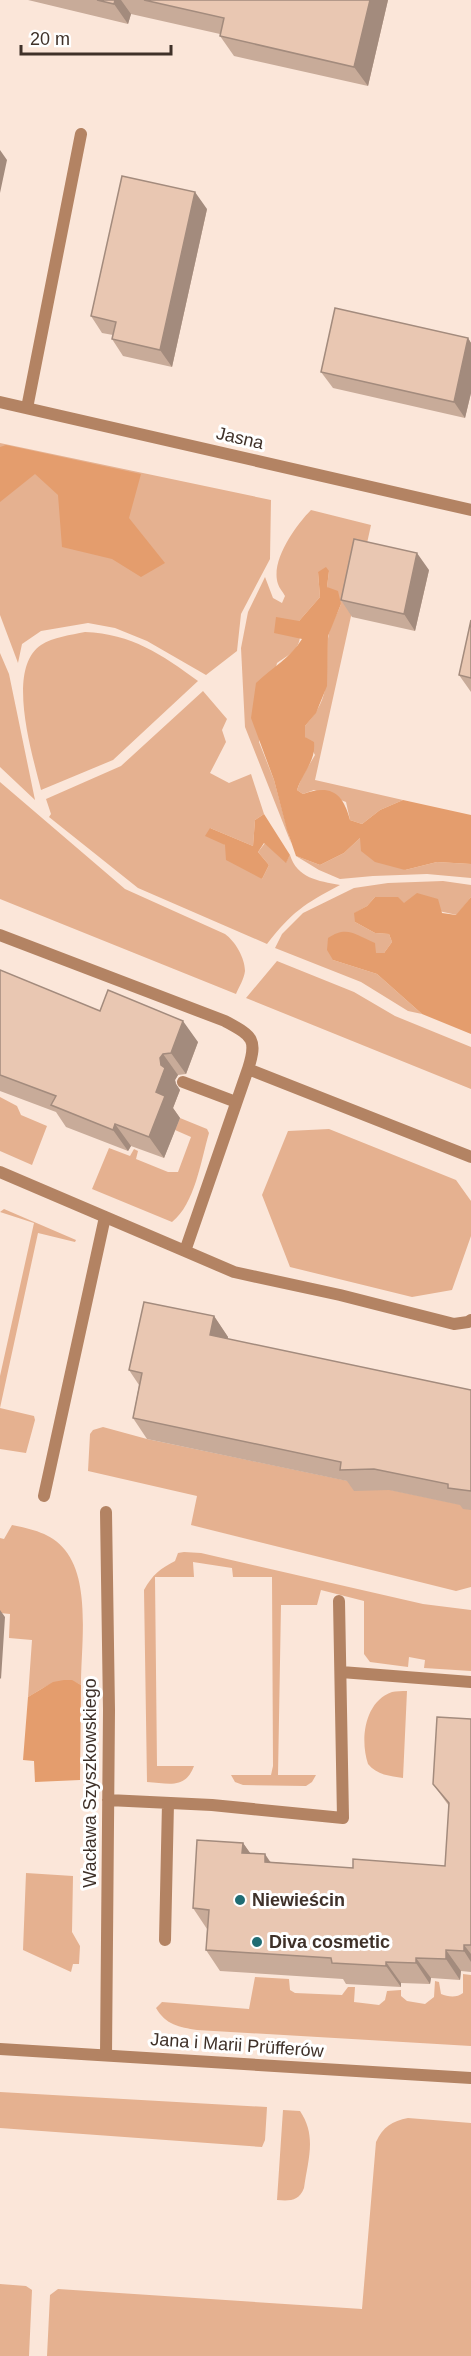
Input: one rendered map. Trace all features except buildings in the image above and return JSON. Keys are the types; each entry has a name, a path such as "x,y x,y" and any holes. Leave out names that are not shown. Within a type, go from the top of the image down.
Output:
{"street":[{"path":"27,408 81,134"},
{"name":"Jasna","path":"0,402 471,510"},
{"path":"0,935 225,1021 242,1030 253,1041 254,1051 185,1251"},
{"path":"248,1069 471,1157"},
{"path":"183,1082 236,1102"},
{"path":"0,1172 234,1272 340,1295 454,1324 471,1320"},
{"path":"44,1496 105,1217"},
{"name":"Wacława Szyszkowskiego","path":"105,1512 109,1710 106,2055"},
{"path":"108,1800 212,1805 343,1818 339,1601"},
{"path":"341,1672 471,1682"},
{"path":"165,1940 168,1803"},
{"name":"Jana i Marii Prüfferów","path":"0,2049 471,2078"}],"shaded area":[{"path":"0,443 271,500 270,559 241,614 237,651 206,675 147,641 115,628 88,623 41,631 22,644 18,663 0,615"},
{"path":"6,445 141,474 129,518 165,563 141,577 112,559 62,547 58,495 35,474 0,502 0,447"},
{"path":"311,510 371,525 315,780 403,800 380,810 362,824 350,820 346,802 314,790 303,794 297,790 315,755 305,737 305,726 314,715 324,695 329,635 341,604 327,587 329,571 318,572 320,597 299,621 299,642 294,651 277,663 259,742 274,780 291,843 245,727 241,648 248,612 265,577 273,598 282,603 285,596 278,584 277,575 281,554 298,525"},
{"path":"326,567 329,571 327,587 338,591 341,604 328,636 327,686 316,713 305,726 305,737 314,742 313,755 297,790 303,794 321,790 334,793 344,803 350,820 362,824 380,810 403,800 471,815 471,864 437,862 405,870 375,862 361,851 360,838 344,853 320,865 296,856 274,780 251,718 256,683 287,657 302,639 274,633 276,617 299,621 320,597 318,572"},
{"path":"85,632 132,641 158,654 198,681 113,760 41,790 24,714 25,673 30,657 41,645 57,638"},
{"path":"0,653 9,674 35,800 0,767"},
{"path":"203,691 227,719 222,730 226,742 210,773 229,783 251,774 264,814 255,820 253,846 210,828 262,879 269,865 258,852 265,843 286,862 290,855 293,863 303,874 340,885 299,910 267,944 138,888 49,817 51,814 46,799 121,766"},
{"path":"0,782 125,889 229,937 239,950 245,966 244,977 236,994 0,899"},
{"path":"264,814 290,855 286,863 264,843 258,852 269,865 262,879 226,860 225,845 205,836 210,828 253,846 255,820"},
{"path":"361,837 405,870 437,862 471,864 471,878 427,874 340,879 296,856 320,865 344,853"},
{"path":"443,881 471,885 471,897 457,915 375,897 367,906 355,913 355,922 375,933 389,934 392,942 384,953 333,960 377,974 422,1014 408,1011 361,982 275,948 282,934 303,913 354,888 388,883"},
{"path":"417,893 438,899 442,913 456,915 471,897 471,1034 422,1014 377,974 333,960 327,950 328,938 346,932 357,934 375,943 376,953 384,953 392,942 389,934 375,933 355,922 354,913 367,906 375,897 398,897 404,903"},
{"path":"277,961 354,992 395,1016 471,1047 471,1089 246,998"},
{"path":"0,1097 17,1106 21,1115 47,1126 32,1165 0,1151"},
{"path":"180,1118 207,1129 209,1133 192,1193 180,1214 172,1222 92,1189 109,1148 130,1156 134,1149 138,1151 136,1159 168,1172 178,1172 191,1137 175,1130"},
{"path":"329,1129 456,1180 471,1201 471,1236 452,1290 412,1297 290,1267 262,1195 288,1131"},
{"path":"4,1209 76,1240 75,1242 38,1233 0,1408 0,1376 34,1223 0,1212"},
{"path":"0,1408 34,1416 35,1420 26,1453 0,1449"},
{"path":"103,1427 147,1439 463,1505 463,1509 471,1507 471,1587 456,1591 191,1525 197,1496 88,1471 90,1434 93,1430"},
{"path":"12,1525 54,1539 73,1563 78,1579 83,1614 81,1685 60,1681 28,1697 32,1640 9,1638 10,1614 0,1613 0,1538 4,1539"},
{"path":"178,1553 201,1553 423,1604 471,1610 471,1671 424,1668 425,1660 409,1657 408,1667 370,1662 364,1654 364,1601 321,1590 317,1605 281,1605 278,1775 316,1775 306,1786 243,1785 235,1782 231,1775 271,1775 273,1766 272,1577 233,1577 232,1568 193,1562 194,1577 155,1577 157,1766 194,1766 186,1779 181,1782 169,1784 147,1782 144,1590 157,1572 175,1561"},
{"path":"72,1680 81,1685 80,1780 35,1782 34,1761 23,1760 28,1697 53,1682"},
{"path":"407,1691 403,1778 389,1776 372,1768 368,1764 364,1744 366,1723 375,1704 392,1692"},
{"path":"26,1873 73,1876 72,1932 80,1946 79,1964 73,1964 71,1972 23,1950"},
{"path":"463,1974 471,1975 471,2046 197,2030 169,2022 156,2008 162,2002 249,2009 255,1977 289,1979 290,1990 295,1993 342,1995 348,1987 355,1987 354,2002 379,2005 385,2000 387,1991 401,1990 401,1996 407,2001 425,2004 434,1997 435,1981 439,1982 441,1994 458,1996 463,1993"},
{"path":"0,2092 267,2107 265,2140 262,2147 0,2128"},
{"path":"283,2110 300,2111 308,2130 310,2148 304,2188 300,2196 294,2199 277,2200"},
{"path":"408,2118 471,2123 471,2356 47,2356 50,2295 58,2289 362,2309 376,2142 389,2126"},
{"path":"0,2284 26,2286 32,2290 29,2356 0,2356"}],"place":[{"name":"Niewieścin","path":"240,1900"},
{"name":"Diva cosmetic","path":"257,1942"}]}
